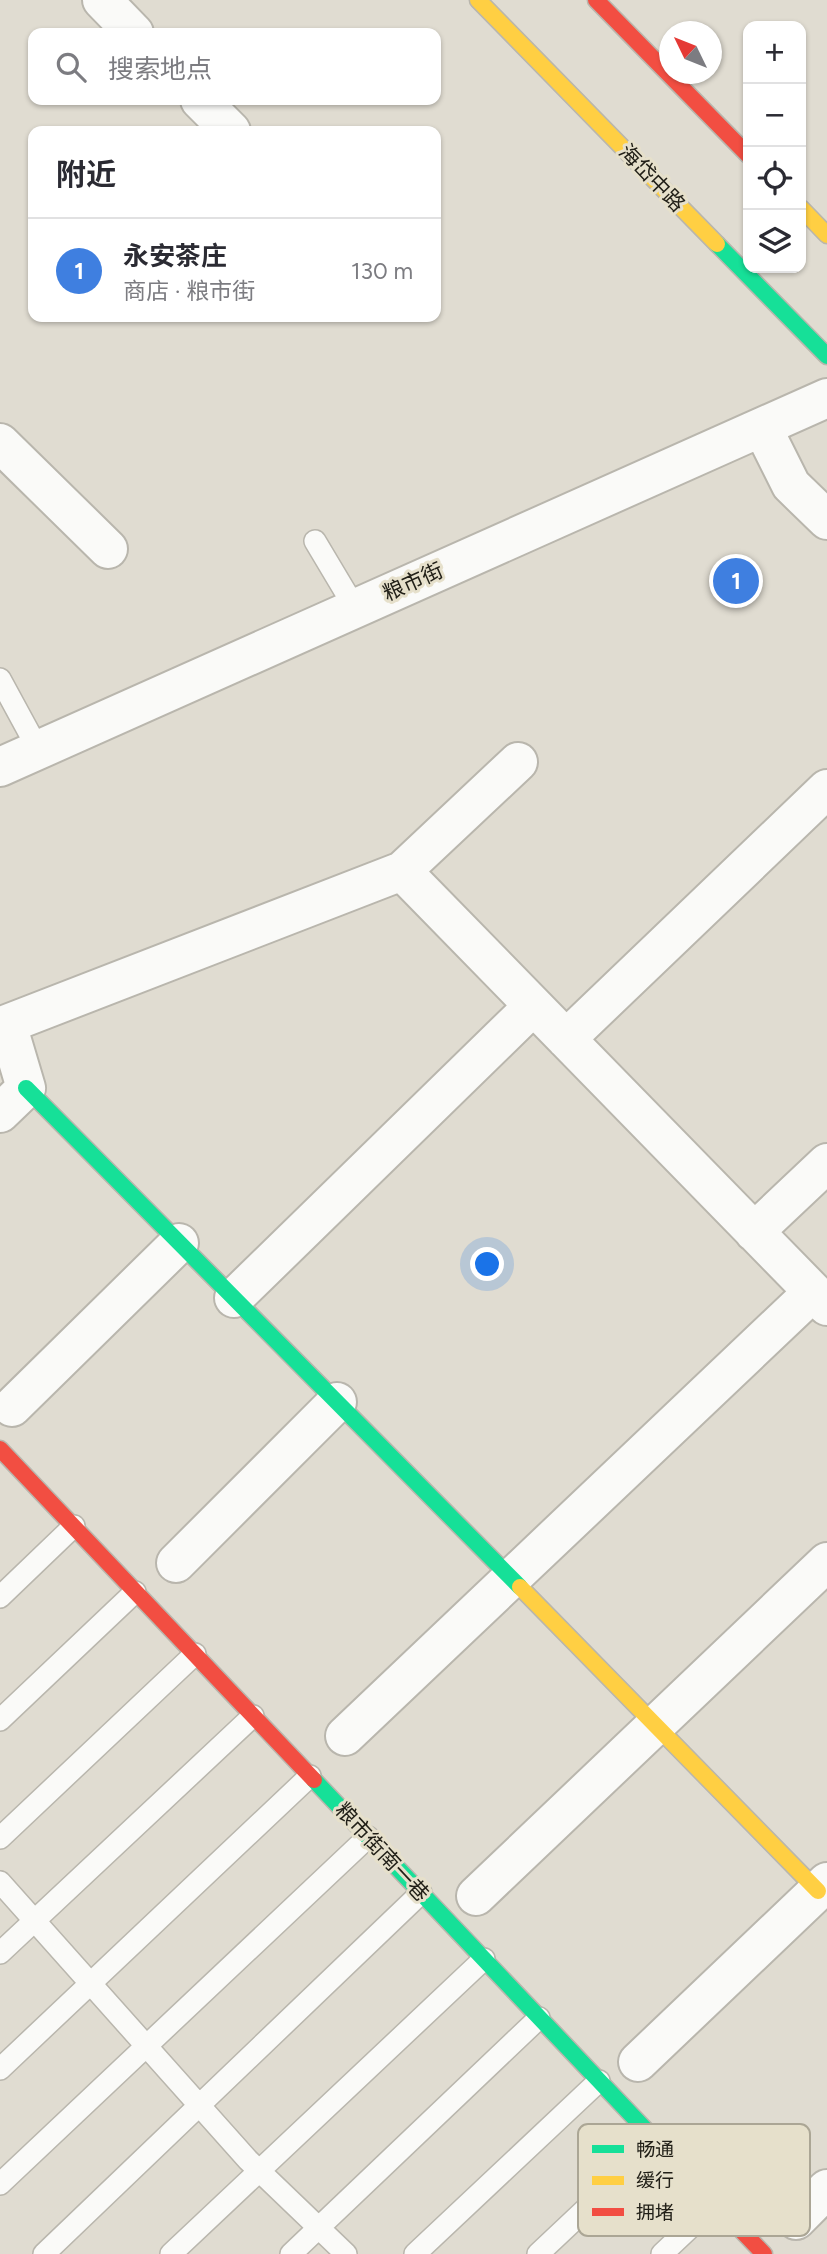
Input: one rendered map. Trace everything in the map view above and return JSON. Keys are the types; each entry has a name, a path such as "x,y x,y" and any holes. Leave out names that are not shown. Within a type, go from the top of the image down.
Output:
{"street":[{"path":"102,0 129,28"},
{"name":"海岱中路","path":"478,0 827,356"},
{"path":"596,0 743,150"},
{"path":"205,105 226,126"},
{"path":"803,210 827,235"},
{"name":"粮市街","path":"0,767 827,398"},
{"path":"762,427 791,485 827,520"},
{"path":"0,443 108,549"},
{"path":"518,762 402,871 7,1024 13,1101 180,1243 657,1725 822,1886 638,2062"},
{"path":"566,1039 827,789"},
{"path":"345,1736 511,1577 820,1299 402,871"},
{"path":"234,1298 521,1018"},
{"path":"754,1232 827,1163"},
{"path":"12,1407 180,1243"},
{"path":"176,1563 337,1402"},
{"name":"粮市街南一巷","path":"0,1449 8,1473 74,1527 640,2124"},
{"path":"476,1896 827,1562"},
{"path":"810,2206 827,2189"},
{"name":"粮市街南一巷","path":"747,2236 764,2254"}],"lane":[{"path":"315,541 355,608"},
{"path":"0,679 38,749"},
{"path":"0,1597 74,1527"},
{"path":"0,1720 135,1592"},
{"path":"0,1838 195,1654"},
{"path":"0,1954 253,1716"},
{"path":"0,2069 310,1776"},
{"path":"0,2184 368,1837"},
{"path":"0,1882 259,2171 346,2254"},
{"path":"44,2254 421,1893"},
{"path":"171,2254 484,1959"},
{"path":"291,2254 540,2018"},
{"path":"415,2254 599,2081"},
{"path":"538,2254 578,2216"},
{"path":"662,2254 681,2236"}],"traffic: fast":[{"path":"717,244 827,356"},
{"path":"26,1088 520,1587"},
{"path":"314,1780 640,2124"}],"traffic: slow":[{"path":"478,0 717,244"},
{"path":"803,210 827,235"},
{"path":"520,1587 818,1891"}],"traffic: jam":[{"path":"596,0 743,150"},
{"path":"0,1449 314,1780"},
{"path":"747,2236 764,2254"}],"place":[{"name":"永安茶庄","path":"736,581"}]}
